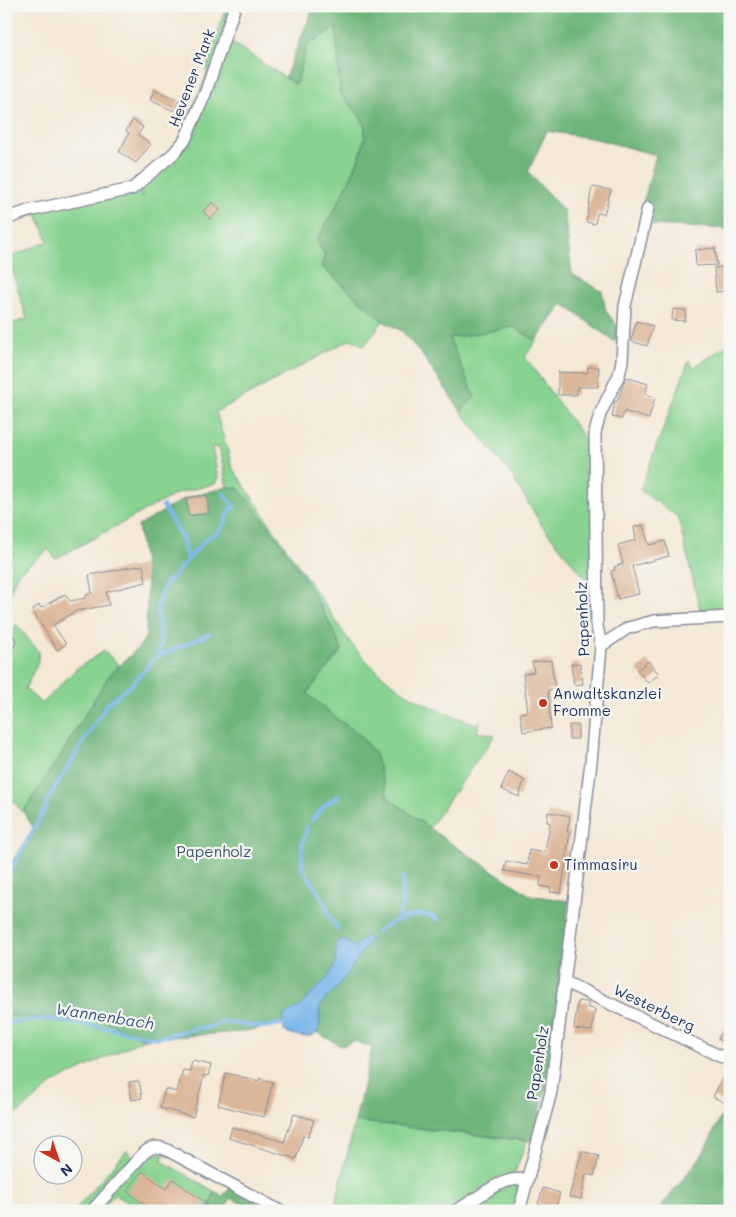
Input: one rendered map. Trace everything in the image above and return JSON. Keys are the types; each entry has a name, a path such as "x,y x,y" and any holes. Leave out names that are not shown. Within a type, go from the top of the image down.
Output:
{"street":[{"name":"Hevener Mark","path":"6,219 28,210 132,189 173,154 185,140 205,94 235,6"},
{"name":"Papenholz","path":"519,1211 551,1092 586,814 601,646 597,626 595,433 600,414 619,375 622,361 625,306 648,208"},
{"path":"601,646 628,628 654,621 730,617"},
{"name":"Westerberg","path":"565,982 730,1061"},
{"path":"92,1211 148,1149 157,1146 280,1211"},
{"path":"455,1211 509,1179 527,1180"}],"green space":[{"path":"226,6 231,6 222,36 296,85 307,45 336,28 340,94 361,118 365,128 364,139 355,169 316,240 325,255 321,266 383,321 364,346 351,339 216,412 233,469 350,642 378,672 406,693 456,717 476,724 480,720 477,732 495,735 429,828 388,798 375,754 359,734 337,719 307,693 342,650 321,607 282,545 238,488 227,487 219,448 212,447 218,477 215,484 178,493 55,559 49,549 18,573 12,586 6,628 6,325 27,319 8,258 48,241 37,214 6,225 6,223 22,216 20,209 135,183 142,198 141,189 189,143 184,128 208,73 206,71"},
{"path":"314,6 730,6 730,231 729,229 652,225 653,221 642,207 656,155 596,139 547,131 528,172 564,211 572,274 602,291 606,311 618,327 615,342 563,304 536,341 514,327 449,338 475,397 461,411 421,354 402,331 383,321 321,266 325,255 316,240 355,169 361,153 365,128 358,114 340,94 336,28 307,45 296,85 285,77"},
{"path":"514,327 536,341 525,357 592,449 593,622 588,619 587,580 542,526 512,476 461,411 474,397 449,338"},
{"path":"730,343 730,613 701,614 678,517 640,490 689,360 693,368"},
{"name":"Papenholz","path":"227,487 238,488 268,525 296,565 332,628 342,650 307,693 337,719 359,734 375,754 388,798 449,842 530,895 569,901 546,1088 533,1141 355,1121 372,1048 355,1041 341,1046 297,1021 240,1032 144,1039 101,1020 6,1016 6,869 35,830 23,812 64,750 108,677 140,646 146,636 147,582 138,526 186,498"},
{"path":"16,624 39,652 38,662 25,689 42,704 76,669 104,651 119,665 108,677 64,750 23,812 6,793 6,656"},
{"path":"6,1016 101,1020 144,1039 55,1082 6,1123"},
{"path":"730,1099 730,1211 658,1211 702,1155"},
{"path":"355,1121 527,1141 515,1172 448,1211 334,1211"},
{"path":"127,1150 139,1165 151,1154 164,1153 162,1161 214,1191 210,1211 139,1211 115,1194 100,1211 74,1211"},
{"path":"512,1184 517,1187 518,1191 514,1211 461,1211"},
{"path":"230,1188 258,1203 254,1210 231,1198 224,1211 210,1211 214,1191 223,1196"}],"water":[{"path":"366,936 371,940 339,985 321,1005 317,1032 305,1037 284,1031 283,1016 300,1006 328,977 335,965 336,944 341,939 355,947"}],"building":[{"path":"154,90 179,100 174,111 150,100"},
{"path":"133,120 143,127 138,135 151,144 136,163 119,152 129,133 126,131"},
{"path":"592,187 611,190 604,214 597,213 595,224 586,222"},
{"path":"213,202 220,210 210,219 203,211"},
{"path":"715,248 717,265 696,266 695,250"},
{"path":"728,266 730,291 716,292 714,268"},
{"path":"673,309 686,310 685,321 672,320"},
{"path":"636,321 653,326 647,346 631,341"},
{"path":"588,367 599,367 598,387 577,387 577,395 558,395 558,372 587,373"},
{"path":"626,377 648,384 645,394 655,397 649,419 624,411 622,419 612,417 615,401 617,402"},
{"path":"207,495 209,513 189,516 186,498"},
{"path":"643,525 649,545 665,541 669,556 632,566 639,594 618,599 611,571 615,570 614,567 623,564 618,545 636,540 634,527"},
{"path":"143,565 146,582 106,592 109,605 76,611 53,625 66,644 57,650 32,610 39,605 41,608 65,594 70,601 86,598 86,595 92,593 89,575"},
{"path":"551,660 555,689 548,690 551,728 523,732 520,713 528,712 523,674 534,672 532,662"},
{"path":"648,661 659,674 648,683 637,670"},
{"path":"580,663 583,684 574,685 571,664"},
{"path":"569,725 578,725 578,739 569,739"},
{"path":"509,772 524,780 519,797 501,789"},
{"path":"548,812 570,816 567,832 570,832 561,893 550,892 551,888 540,886 541,877 504,871 506,861 527,865 529,850 545,853 550,823 547,822"},
{"path":"578,1001 588,1002 588,1008 595,1009 592,1031 574,1029"},
{"path":"730,1016 730,1045 718,1039"},
{"path":"192,1061 211,1065 208,1076 204,1075 193,1117 160,1108 165,1089 177,1092 183,1070 190,1071"},
{"path":"226,1073 259,1081 259,1078 273,1082 264,1117 218,1105"},
{"path":"722,1079 730,1082 730,1105 713,1097"},
{"path":"139,1081 142,1098 132,1100 129,1082"},
{"path":"294,1114 314,1120 308,1137 303,1136 296,1159 229,1138 232,1127 284,1142"},
{"path":"582,1151 599,1156 594,1176 586,1174 581,1199 569,1197"},
{"path":"142,1171 166,1189 173,1179 206,1203 200,1211 153,1211 127,1191"},
{"path":"543,1188 560,1193 555,1210 538,1204"}],"waterway":[{"path":"6,879 46,807 47,801 107,704 132,684 156,657 161,645 157,611 160,595 165,585 207,538 217,533 224,525 230,509 234,507 223,493"},
{"path":"163,506 183,540 187,560"},
{"path":"157,657 209,634"},
{"path":"312,820 326,804 338,796"},
{"path":"307,827 302,846 302,868 323,899 328,915 338,930"},
{"path":"398,918 402,902 403,877"},
{"path":"377,931 391,923 415,915 432,916 439,920"},
{"name":"Wannenbach","path":"6,1023 47,1019 108,1028 156,1038 197,1028 209,1028 222,1022 264,1027 286,1023"}],"place":[{"name":"Anwaltskanzlei Fromme","path":"543,703"},
{"name":"Timmasiru","path":"554,865"}]}
